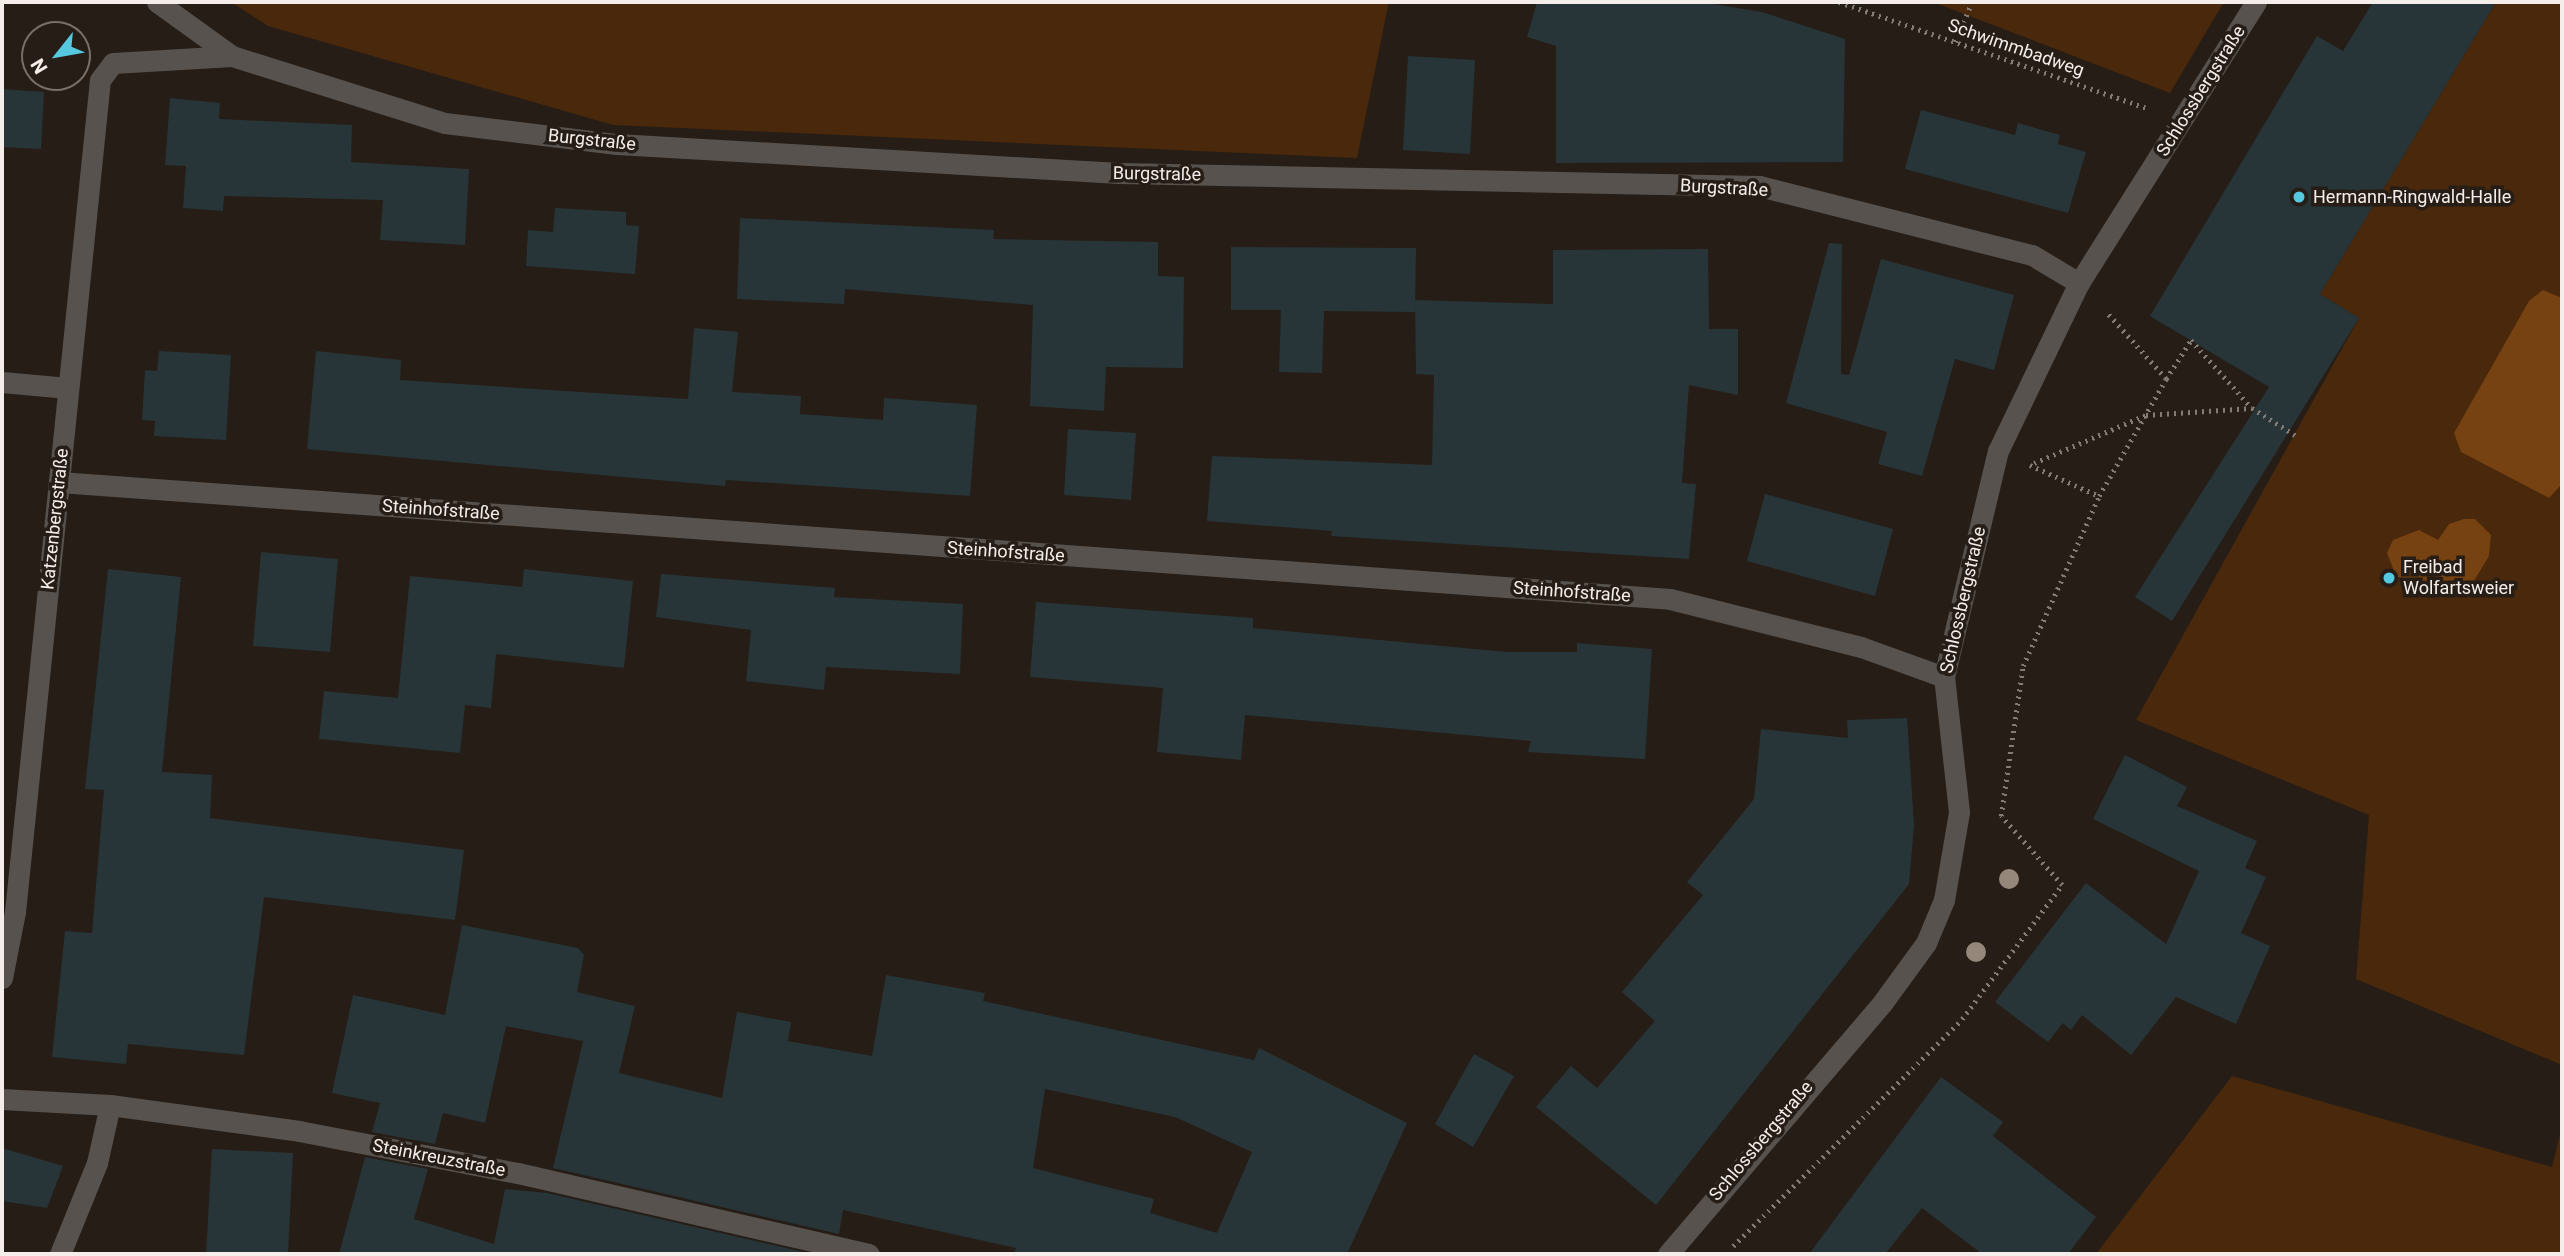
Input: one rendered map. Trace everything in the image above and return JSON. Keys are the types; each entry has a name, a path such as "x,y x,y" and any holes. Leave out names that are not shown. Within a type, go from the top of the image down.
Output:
{"street":[{"name":"Burgstraße","path":"157,2 232,56 445,122 617,144 1119,173 1759,186 2032,255 2079,283"},
{"name":"Schlossbergstraße","path":"1668,1254 1883,1002 1926,943 1944,900 1959,812 1944,677 1998,451 2079,283 2182,124 2256,2"},
{"name":"Burgstraße","path":"113,63 232,56"},
{"name":"Katzenbergstraße","path":"2,978 15,912 100,80 113,63"},
{"path":"2,382 68,388"},
{"name":"Steinhofstraße","path":"59,482 1670,599 1861,647 1944,677"},
{"name":"Steinkreuzstraße","path":"2,1099 110,1105 299,1131 502,1170 869,1254"},
{"path":"60,1254 97,1163 110,1105"}],"path":[{"name":"Schwimmbadweg","path":"1839,2 2182,124"},
{"path":"1955,42 1972,2"},
{"path":"2079,283 2166,379"},
{"path":"1733,1246 1962,1019 2062,885 2001,816 2023,666 2099,496 2191,340 2252,408 2295,435"},
{"path":"2030,465 2068,443 2146,415 2252,408"},
{"path":"1998,451 2099,496"}],"shaded area":[{"path":"231,2 1389,2 1357,158 613,125 268,26"},
{"path":"1933,2 2224,2 2170,93"},
{"name":"Freibad Wolfartsweier","path":"2496,2 2562,2 2562,1065 2356,979 2369,815 2136,720 2359,318 2320,294"},
{"path":"2543,290 2562,298 2562,484 2549,498 2461,452 2454,433 2529,301"},
{"path":"2475,519 2491,535 2489,556 2471,586 2461,580 2452,596 2437,586 2430,596 2396,576 2387,553 2393,540 2419,530 2438,540 2449,524"},
{"path":"2232,1076 2552,1167 2562,1126 2562,1254 2096,1254"}],"building":[{"path":"1537,2 1701,2 1762,12 1845,39 1843,162 1556,163 1556,46 1527,37"},
{"name":"Hermann-Ringwald-Halle","path":"2373,2 2496,2 2320,294 2359,318 2172,621 2135,597 2269,387 2150,316 2317,36 2343,51"},
{"path":"1408,56 1475,60 1470,154 1403,150"},
{"path":"2,89 44,92 41,149 2,147"},
{"path":"170,98 220,103 219,119 352,125 351,162 469,169 465,245 380,240 383,200 224,196 223,211 183,208 186,166 165,165"},
{"path":"1921,110 2015,135 2018,123 2060,135 2058,144 2086,152 2068,213 1905,169"},
{"path":"555,208 626,212 626,225 639,226 635,274 526,266 528,230 553,232"},
{"path":"740,218 994,230 993,239 1158,242 1158,276 1184,277 1183,368 1106,367 1104,411 1030,406 1033,305 845,289 844,304 737,299"},
{"path":"1829,243 1842,244 1841,374 1849,375 1881,259 2014,295 1994,370 1955,359 1922,476 1878,464 1887,432 1786,403"},
{"path":"1231,247 1416,248 1415,312 1324,311 1322,373 1279,372 1281,310 1231,310"},
{"path":"1708,249 1709,329 1738,329 1738,395 1689,385 1682,483 1696,484 1689,559 1331,536 1332,531 1207,521 1212,456 1432,465 1434,375 1416,374 1415,300 1553,304 1553,250"},
{"path":"694,328 738,332 732,392 801,396 800,414 883,420 884,398 977,405 970,496 726,480 725,486 307,449 316,351 401,360 400,380 688,399"},
{"path":"159,351 231,355 226,440 154,436 155,421 142,420 145,370 157,371"},
{"path":"1068,429 1136,433 1131,500 1064,495"},
{"path":"1765,494 1893,529 1875,596 1747,561"},
{"path":"261,552 338,559 330,652 253,646"},
{"path":"108,569 181,577 162,772 212,775 210,818 464,850 455,920 264,897 244,1055 128,1044 126,1064 52,1057 65,931 92,933 104,790 85,789"},
{"path":"524,569 633,581 624,668 496,654 491,708 465,705 460,753 319,739 324,691 398,698 410,576 522,587"},
{"path":"661,574 835,588 834,597 963,604 960,674 826,667 824,690 746,681 751,630 656,617"},
{"path":"1036,602 1253,618 1253,628 1506,652 1577,652 1577,643 1652,649 1645,759 1528,752 1531,741 1245,715 1241,760 1157,752 1163,688 1030,677"},
{"path":"1907,718 1914,825 1909,884 1656,1205 1536,1107 1571,1066 1597,1088 1655,1021 1622,992 1703,895 1687,882 1754,799 1761,729 1848,738 1847,720"},
{"path":"2125,755 2187,787 2177,806 2257,841 2245,868 2266,877 2241,933 2270,946 2236,1024 2176,997 2131,1055 2082,1015 2071,1030 2063,1023 2048,1042 1995,1002 2086,883 2166,944 2199,871 2093,819"},
{"path":"462,925 578,948 584,955 577,992 635,1006 619,1073 722,1098 737,1012 791,1022 788,1041 872,1056 886,975 985,993 983,1001 1254,1060 1259,1048 1407,1123 1347,1254 1014,1254 1016,1248 843,1210 839,1234 553,1168 583,1041 506,1026 485,1123 443,1113 435,1144 372,1132 380,1103 332,1093 353,995 445,1015","holes":["1045,1089 1175,1117 1252,1152 1217,1233 1150,1213 1154,1199 1033,1168"]},
{"path":"1474,1054 1514,1076 1473,1147 1435,1124"},
{"path":"1941,1077 2003,1122 1993,1136 2096,1217 2068,1254 1982,1254 1922,1208 1885,1254 1809,1254"},
{"path":"2,1148 63,1166 47,1208 2,1201"},
{"path":"212,1149 293,1153 288,1254 206,1254"},
{"path":"365,1157 428,1169 414,1219 494,1244 505,1189 547,1193 812,1254 339,1254"}],"place":[{"name":"Hermann-Ringwald-Halle","path":"2299,197"},
{"name":"Freibad Wolfartsweier","path":"2389,578"}]}
